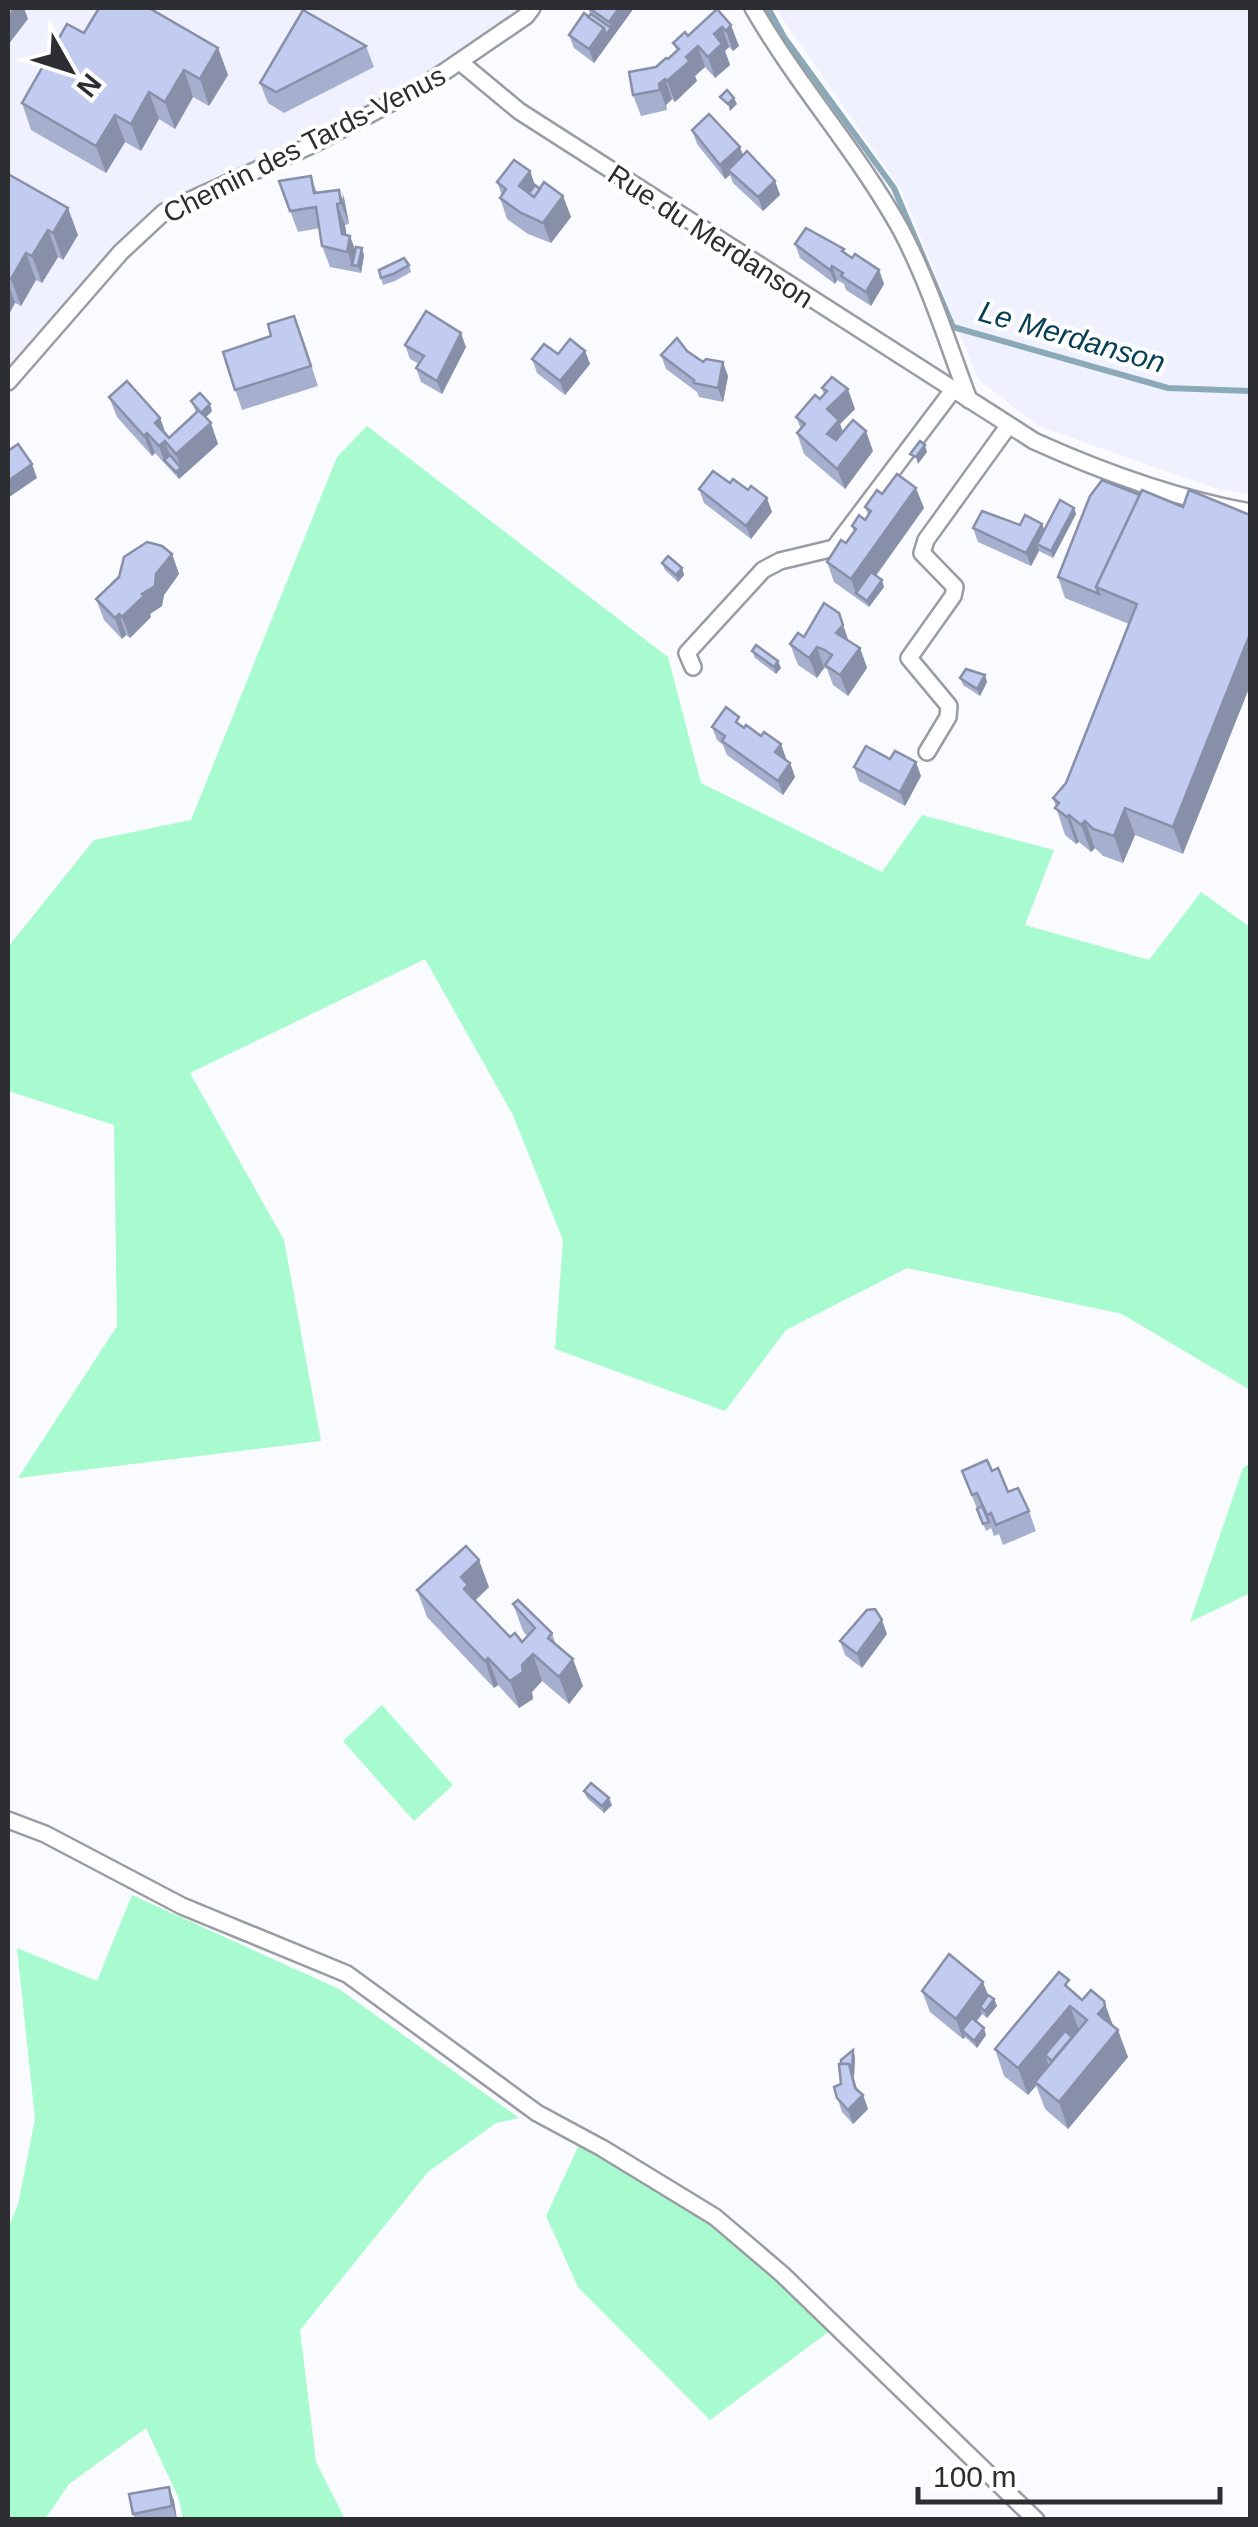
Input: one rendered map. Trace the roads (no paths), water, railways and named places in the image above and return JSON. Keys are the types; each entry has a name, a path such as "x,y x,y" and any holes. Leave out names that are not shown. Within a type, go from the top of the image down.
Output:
{"street":[{"name":"Chemin des Tards-Venus","path":"8,382 121,252 164,212 314,144 460,62 532,8"},
{"path":"754,8 772,41 902,232 969,400"},
{"name":"Rue du Merdanson","path":"460,62 519,111 1034,441 1110,475 1193,502 1250,512"},
{"path":"693,667 688,653 763,570 780,561 834,548 953,390"},
{"path":"927,752 948,717 949,706 909,658 953,596 955,587 922,554 926,540 1008,425"},
{"path":"8,1820 45,1834 182,1906 347,1974 537,2114 602,2148 715,2217 782,2274 1036,2520"}],"waterway":[{"name":"Le Merdanson","path":"768,8 784,37 894,188 953,327 1168,388 1250,391"}]}
